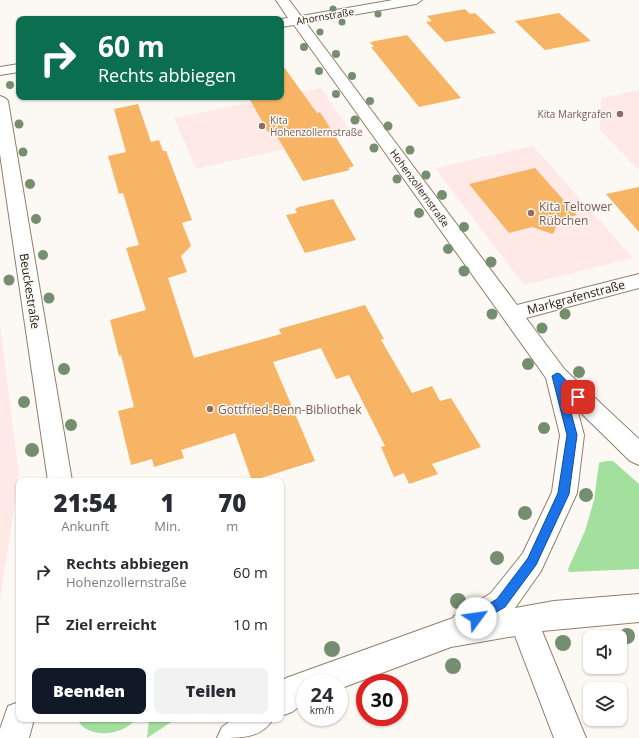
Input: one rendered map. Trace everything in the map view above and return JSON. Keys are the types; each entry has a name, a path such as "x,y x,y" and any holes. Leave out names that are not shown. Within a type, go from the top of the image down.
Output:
{"street":[{"name":"Hohenzollernstraße","path":"282,0 557,376 639,454"},
{"name":"Ahornstraße","path":"284,23 416,0"},
{"path":"0,71 16,68"},
{"name":"Beuckestraße","path":"0,100 60,478"},
{"name":"Markgrafenstraße","path":"512,314 639,281"},
{"name":"Hohenzollernstraße","path":"451,633 501,603 532,562 564,494 572,435 557,376"},
{"path":"335,674 451,633 554,615 639,608"},
{"path":"523,620 570,738"},
{"path":"13,738 18,722"},
{"path":"233,738 254,722"}],"shaded area":[{"name":"Kita Hohenzollernstraße","path":"321,88 352,134 196,169 174,118 262,100 284,100 284,96"},
{"name":"Kita Markgrafen","path":"639,90 639,170 600,130 602,98"},
{"name":"Kita Teltower Rübchen","path":"533,146 633,258 524,285 435,168"},
{"path":"0,324 19,476 19,478 16,478 16,496 0,600"}],"green space":[{"path":"613,461 639,484 639,569 569,572 568,569 585,531 594,500 599,463"},
{"path":"79,722 132,722 121,730 104,733 88,730"},
{"path":"149,722 171,722 147,738"}],"building":[{"path":"465,9 470,14 475,13 496,33 445,42 426,22 432,21 427,16"},
{"path":"559,13 591,41 545,50 515,21"},
{"path":"407,35 461,98 419,107 371,47 374,47 370,42"},
{"path":"284,67 317,113 320,112 354,166 348,168 350,170 303,181 274,131 268,132 250,100 284,100"},
{"path":"138,104 151,142 159,140 163,151 166,151 192,220 182,223 191,246 181,256 187,272 168,278 194,358 281,334 279,329 365,305 384,339 381,340 412,393 432,386 440,401 451,398 481,447 432,464 438,474 409,484 404,473 394,477 381,447 385,446 349,375 336,379 321,348 273,362 315,461 261,478 251,478 235,433 181,450 184,458 154,467 152,459 131,465 118,411 134,407 121,355 119,356 110,320 146,310 126,248 139,245 123,193 119,194 108,156 126,152 114,109"},
{"path":"535,168 577,215 559,220 553,234 532,227 509,233 469,184"},
{"path":"639,187 639,232 606,194"},
{"path":"333,199 356,240 305,253 286,215 297,213 295,209 299,207"}],"place":[{"name":"Kita Markgrafen","path":"620,114"},
{"name":"Kita Hohenzollernstraße","path":"262,126"},
{"name":"Kita Teltower Rübchen","path":"531,213"},
{"name":"Gottfried-Benn-Bibliothek","path":"210,409"}],"route":[{"path":"476,618 501,603 532,562 564,494 572,435 557,376 578,397"}]}
